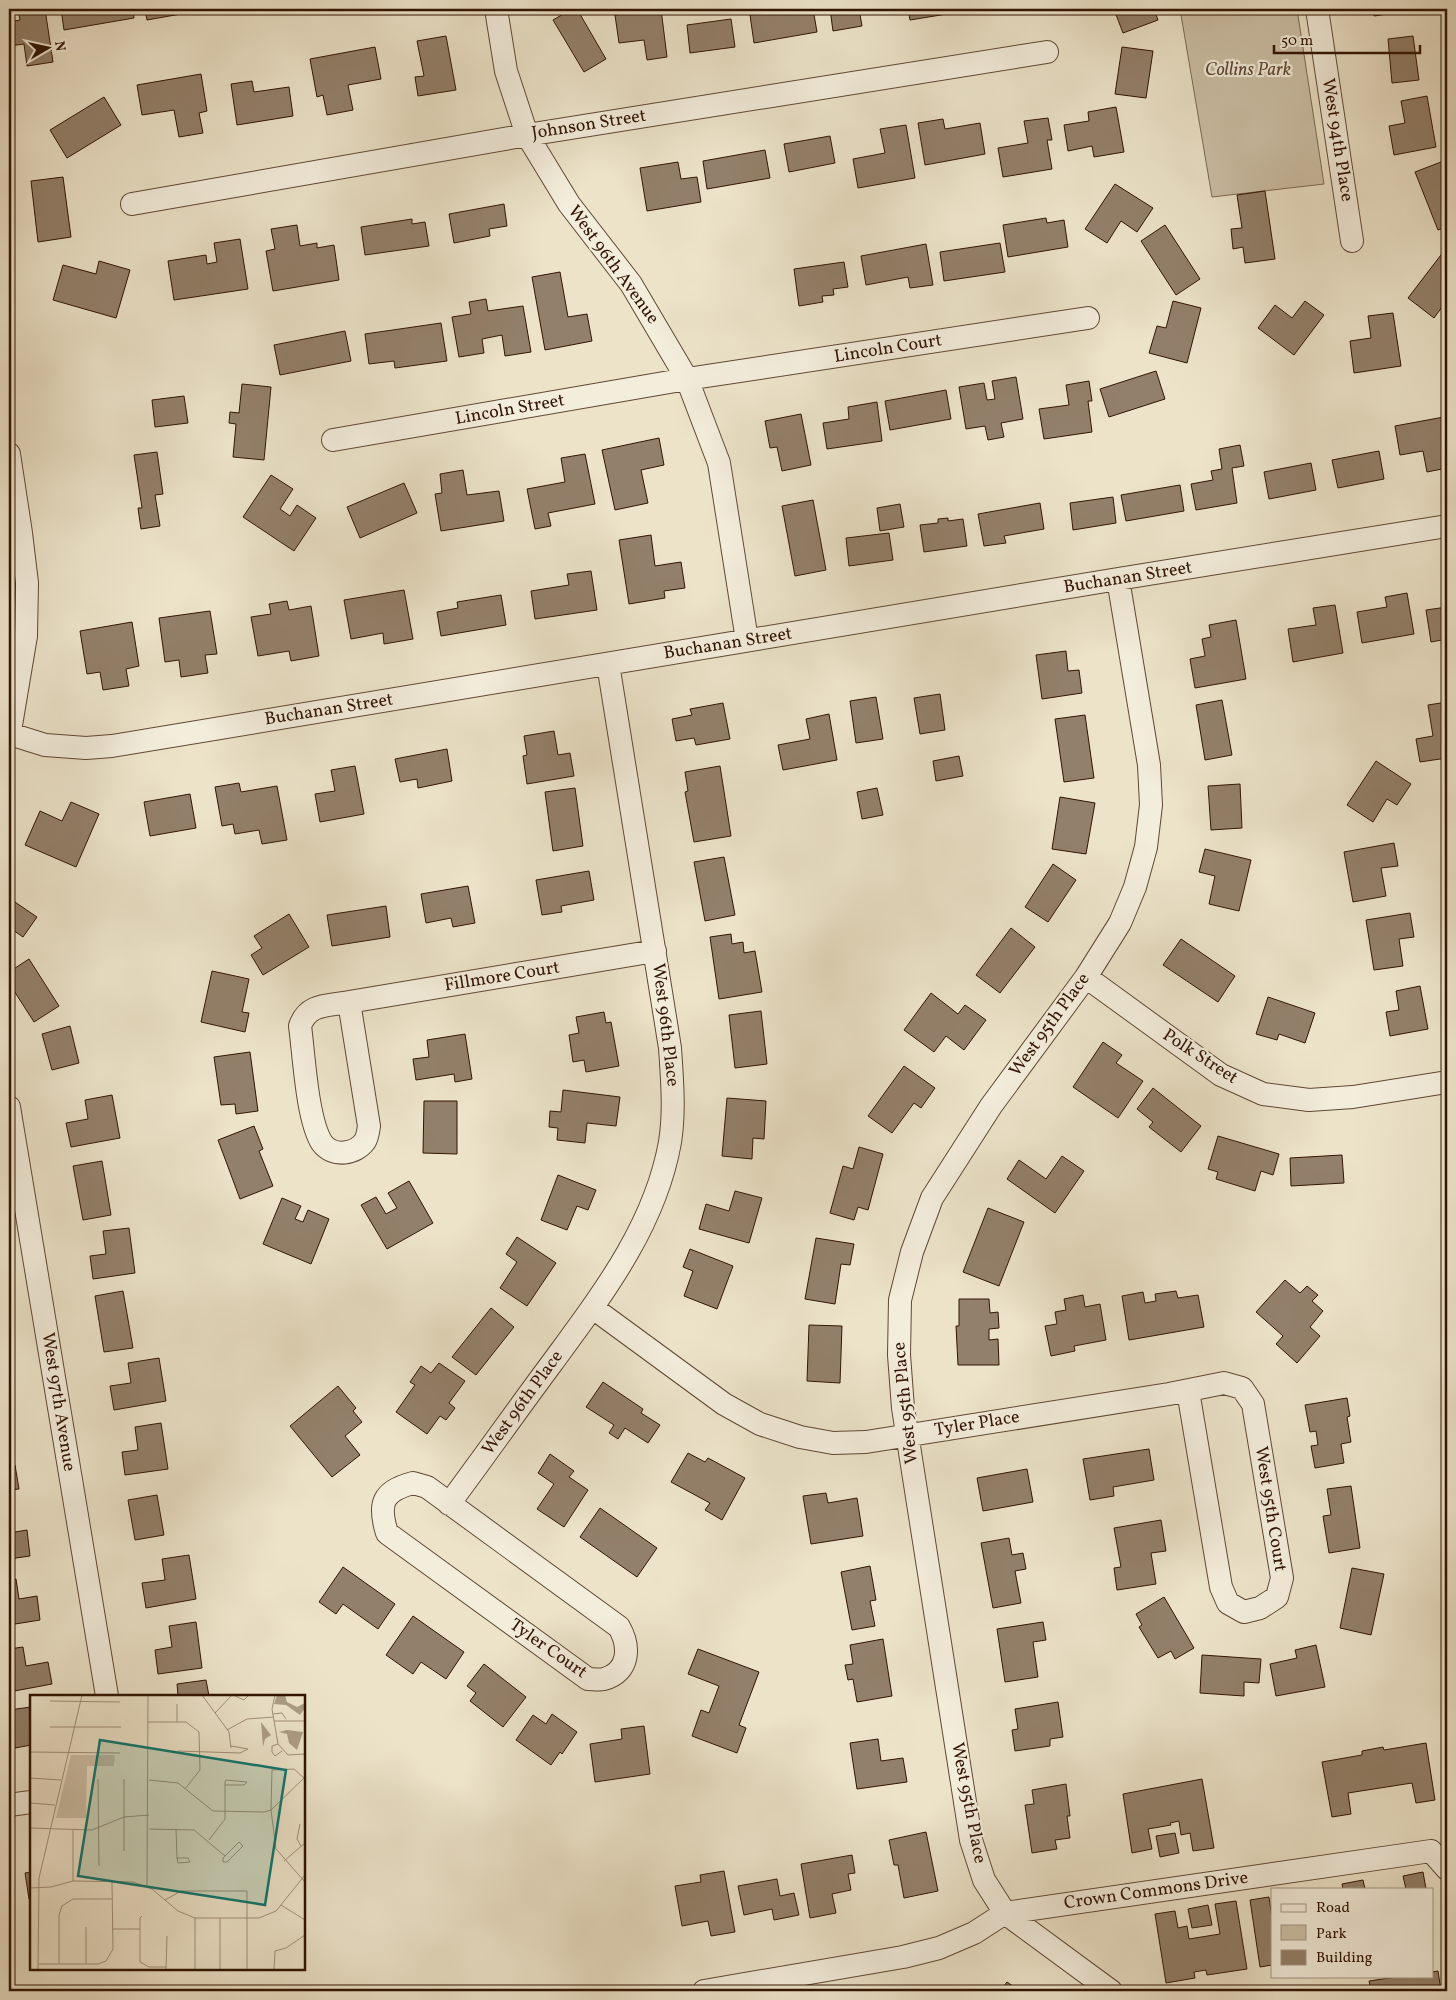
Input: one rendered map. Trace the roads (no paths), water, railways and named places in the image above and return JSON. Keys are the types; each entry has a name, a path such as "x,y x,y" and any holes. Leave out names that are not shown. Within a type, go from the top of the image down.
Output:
{"street":[{"name":"West 96th Avenue","path":"496,9 506,71 527,135 569,204 631,284 687,379 719,463 747,640"},
{"name":"West 94th Place","path":"1317,9 1352,241"},
{"name":"Johnson Street","path":"132,204 527,135 1047,52"},
{"name":"Lincoln Court","path":"687,379 1088,318"},
{"name":"Lincoln Street","path":"333,440 687,379"},
{"path":"9,454 21,533 26,583 26,636 9,736"},
{"name":"Buchanan Street","path":"9,736 45,745 86,748 112,746 1447,526"},
{"name":"West 95th Place","path":"1112,1991 1005,1913 984,1880 972,1840 907,1435 899,1355 900,1300 912,1252 932,1198 991,1106 1086,977 1120,924 1136,887 1146,847 1151,805 1149,765 1118,579"},
{"name":"West 96th Place","path":"449,1504 593,1308 642,1228 659,1185 670,1142 674,1094 670,1048 656,951 608,664"},
{"name":"Fillmore Court","path":"349,1002 369,1126 366,1139 358,1149 347,1152 335,1152 324,1145 315,1130 300,1026 304,1015 315,1008 349,1002 656,951"},
{"name":"Polk Street","path":"1086,977 1221,1075 1263,1094 1318,1099 1353,1097 1447,1082"},
{"name":"West 97th Avenue","path":"9,1107 107,1695"},
{"name":"Tyler Place","path":"593,1308 724,1404 760,1424 800,1437 833,1443 866,1442 1188,1391"},
{"name":"West 95th Court","path":"1224,1383 1242,1388 1253,1404 1282,1578 1277,1597 1260,1608 1244,1612 1228,1603 1221,1587 1188,1391 1224,1383"},
{"name":"Tyler Court","path":"413,1483 427,1487 449,1504 619,1627 626,1639 626,1661 617,1672 604,1679 588,1680 387,1533 381,1515 386,1497 401,1486 413,1483"},
{"path":"9,1805 30,1802"},
{"name":"Crown Commons Drive","path":"1005,1913 1431,1851 1447,1869"},
{"path":"704,1991 903,1957 939,1948 974,1933 1005,1913"}],"park label":[{"name":"Collins Park","path":"1248,70"}]}
